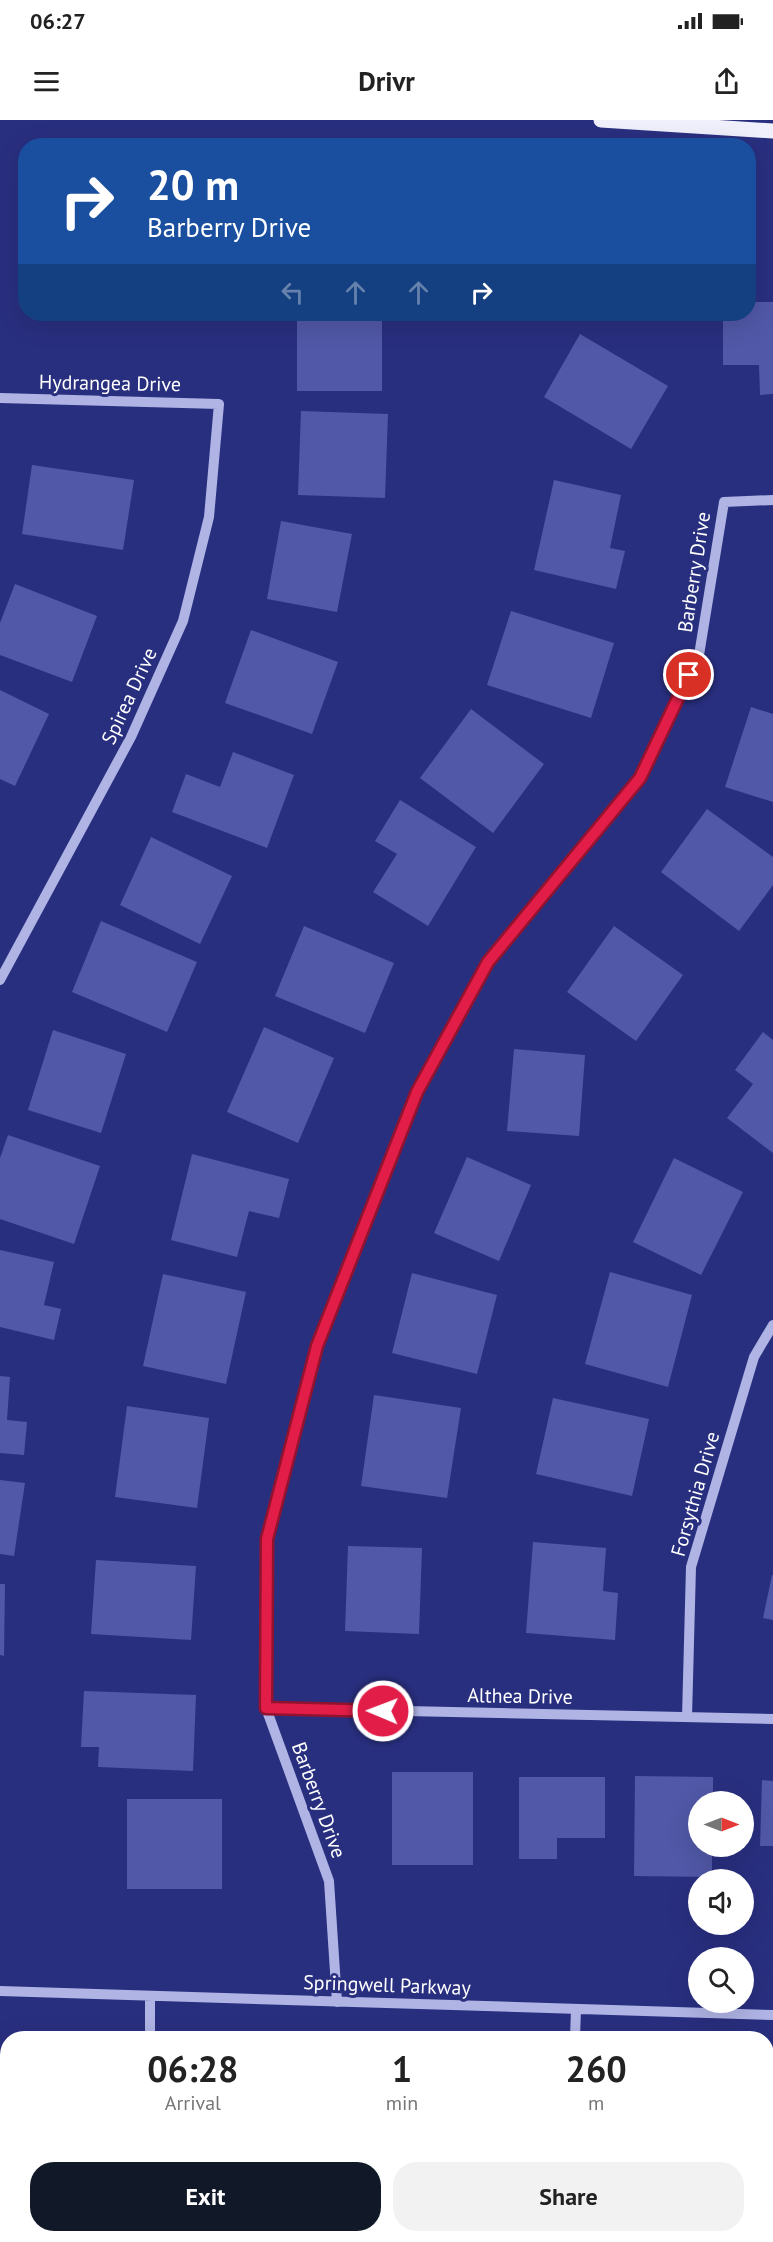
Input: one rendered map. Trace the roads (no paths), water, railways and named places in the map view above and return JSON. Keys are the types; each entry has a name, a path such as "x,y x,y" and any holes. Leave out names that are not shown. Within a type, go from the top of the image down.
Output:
{"main road":[{"path":"601,120 773,131"}],"street":[{"name":"Hydrangea Drive","path":"0,398 219,404"},
{"name":"Spirea Drive","path":"0,980 131,737 183,621 209,517 219,404"},
{"name":"Barberry Drive","path":"337,2002 329,1881 266,1708 267,1539 317,1346 417,1092 488,962 640,778 699,655 724,502 773,500"},
{"name":"Forsythia Drive","path":"687,1717 691,1567 754,1357 773,1325"},
{"name":"Althea Drive","path":"266,1708 773,1719"},
{"name":"Springwell Parkway","path":"0,1991 773,2015"},
{"path":"150,1996 150,2031"},
{"path":"575,2031 576,2009"}]}
